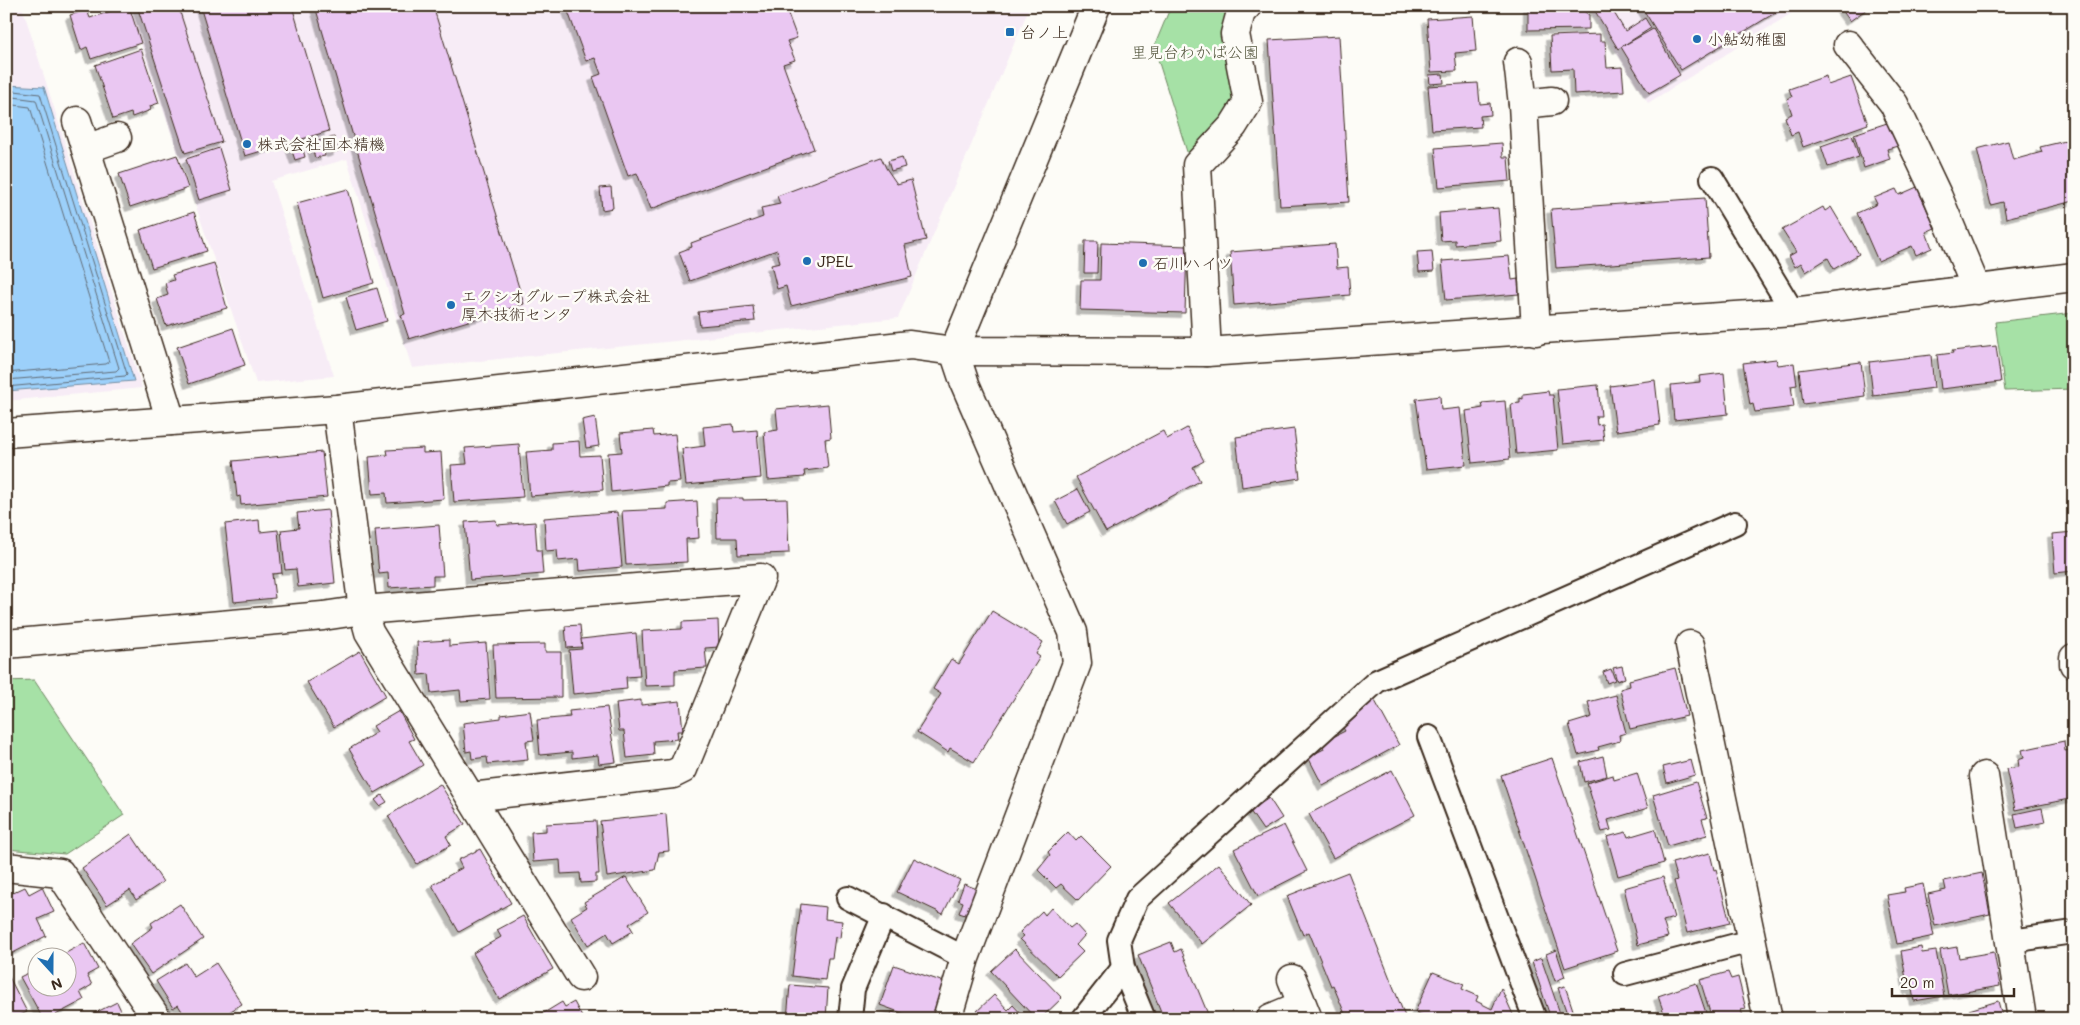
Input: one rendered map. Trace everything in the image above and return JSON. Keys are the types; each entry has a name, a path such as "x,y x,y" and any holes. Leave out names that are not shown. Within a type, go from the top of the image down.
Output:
{"street":[{"path":"946,1019 965,958 1077,663 1073,632 965,384 954,350 1096,6"},
{"path":"1206,352 1197,165 1233,126 1248,102 1235,34 1241,12 1247,6"},
{"path":"1848,44 1894,104 1938,197 1977,290"},
{"path":"1518,62 1523,104 1536,330"},
{"path":"1523,104 1552,101"},
{"path":"77,121 171,421"},
{"path":"86,149 117,138"},
{"path":"6,433 338,409 910,345 954,350 1206,352 1793,312 2074,277"},
{"path":"338,409 363,610 369,632 581,977"},
{"path":"6,644 323,616 363,610 761,578 682,769 673,774 471,797"},
{"path":"1690,645 1768,1019"},
{"path":"2074,658 2074,664"},
{"path":"1984,776 2022,1019"},
{"path":"6,867 60,873 157,1019"},
{"path":"1271,1018 1305,1012 1292,979"}],"lane":[{"path":"1712,178 1793,312"},
{"path":"1144,1019 1123,968 1119,940 1137,899 1377,681 1735,523"},
{"path":"1429,737 1535,1019"},
{"path":"848,898 965,958"},
{"path":"850,1019 852,989 884,915"},
{"path":"2011,941 2072,932"},
{"path":"1625,974 1751,941"},
{"path":"1083,1019 1123,968"}],"shaded area":[{"path":"6,6 22,6 142,388 6,401"},
{"path":"128,6 1030,6 898,318 412,368 347,159 271,181 334,376 256,383"},
{"path":"1587,6 1803,6 1648,103"}],"green space":[{"name":"里見台わかば公園","path":"1171,6 1241,6 1244,103 1188,155 1154,47"},
{"path":"2074,313 2074,389 2005,391 1995,322"},
{"path":"34,680 124,815 65,854 6,849 6,681"}],"water":[{"path":"6,85 44,87 134,381 6,391"}],"building":[{"path":"129,6 141,43 91,59 87,47 81,50 70,15 87,10 90,18"},
{"path":"137,6 178,6 222,142 185,153"},
{"path":"200,6 292,6 329,131 245,156"},
{"path":"315,6 433,6 524,304 409,339 401,315 405,314"},
{"path":"566,6 589,6 591,10 599,6 785,6 797,38 787,41 795,60 783,64 814,149 651,209 637,173 628,176 593,77 601,74 595,58 586,61"},
{"path":"1528,6 1577,6 1589,15 1589,29 1528,30"},
{"path":"1592,6 1610,6 1625,31 1645,18 1651,28 1618,49"},
{"name":"小鮎幼稚園","path":"1641,6 1782,6 1783,8 1681,70"},
{"path":"1839,6 1871,6 1850,21"},
{"path":"1473,16 1476,51 1455,53 1457,71 1431,72 1427,19"},
{"path":"1653,29 1680,75 1649,93 1621,47"},
{"path":"1600,34 1600,41 1605,41 1607,68 1622,67 1624,91 1574,94 1573,69 1552,70 1550,36"},
{"path":"1339,36 1349,202 1280,206 1269,40"},
{"path":"141,49 159,103 150,106 151,110 132,117 131,113 113,119 95,65"},
{"path":"1443,74 1444,83 1430,84 1429,75"},
{"path":"1826,76 1828,85 1851,77 1868,124 1803,147 1798,132 1791,135 1785,117 1792,114 1787,99 1792,97 1789,89"},
{"path":"1478,83 1480,104 1490,103 1491,115 1480,116 1481,127 1432,130 1428,86"},
{"path":"1887,123 1898,146 1887,149 1890,159 1864,168 1854,134"},
{"path":"1852,135 1859,157 1828,167 1821,146"},
{"path":"334,137 338,151 331,153 327,139"},
{"path":"2074,139 2074,201 2006,218 2003,202 1991,205 1977,149 2008,141 2013,160 2042,152 2040,147"},
{"path":"321,140 325,156 315,158 311,143"},
{"path":"301,142 305,157 295,160 290,145"},
{"path":"1502,143 1503,157 1508,157 1510,181 1439,187 1435,148"},
{"path":"219,148 232,190 199,200 186,159"},
{"path":"177,155 188,188 130,207 119,174"},
{"path":"881,157 897,184 911,180 926,240 905,245 912,277 791,306 786,286 777,289 771,265 780,263 777,250 690,281 679,252 692,247 691,243 763,217 761,208 780,204 777,196"},
{"path":"902,157 905,167 891,171 888,161"},
{"path":"611,187 613,208 602,210 600,188"},
{"path":"1917,187 1935,228 1926,232 1932,248 1916,255 1912,246 1878,261 1857,213 1877,204 1874,198 1896,189 1899,195"},
{"path":"348,189 374,283 323,298 297,203"},
{"path":"1705,198 1709,257 1556,268 1551,209"},
{"path":"1823,207 1825,211 1831,207 1859,254 1834,269 1828,258 1806,272 1801,263 1795,267 1789,256 1796,252 1782,230"},
{"path":"1498,208 1501,241 1455,245 1455,240 1441,241 1439,213"},
{"path":"194,212 207,251 152,268 140,230"},
{"path":"1085,241 1098,241 1097,273 1084,273"},
{"name":"石川ハイツ","path":"1101,243 1187,246 1185,313 1080,310 1081,280 1100,280"},
{"path":"1335,244 1337,268 1348,267 1350,295 1234,305 1230,252"},
{"path":"1432,251 1434,271 1419,272 1417,252"},
{"path":"1509,256 1512,280 1518,279 1519,294 1446,300 1442,261"},
{"path":"214,263 227,308 166,326 157,299 168,295 165,283 174,280 172,275"},
{"path":"377,288 387,321 356,330 346,297"},
{"path":"753,306 755,321 700,326 698,312"},
{"path":"233,328 245,365 189,384 177,347"},
{"path":"1996,346 2001,382 1941,389 1937,355 1953,353 1952,351"},
{"path":"1931,355 1934,388 1873,396 1869,362"},
{"path":"1776,359 1778,365 1794,363 1797,385 1791,386 1794,407 1755,412 1753,404 1750,405 1743,363"},
{"path":"1861,362 1865,396 1803,404 1799,370"},
{"path":"1724,373 1728,414 1674,420 1671,385 1700,382 1699,376"},
{"path":"1655,380 1660,425 1616,431 1610,386"},
{"path":"1598,385 1601,416 1596,416 1597,425 1602,424 1604,440 1563,444 1557,389"},
{"path":"1548,391 1549,395 1553,395 1558,450 1516,454 1511,404 1520,403 1520,398 1523,399 1523,394"},
{"path":"1440,396 1441,410 1460,408 1466,465 1426,469 1416,399"},
{"path":"1505,401 1510,459 1472,463 1466,411 1483,408 1482,403"},
{"path":"828,404 831,438 825,439 828,468 804,471 805,477 768,480 764,432 778,430 776,409"},
{"path":"595,417 599,446 586,448 582,420"},
{"path":"733,424 734,432 757,430 761,478 686,485 682,449 705,446 703,427"},
{"path":"1187,428 1204,461 1193,467 1200,481 1106,532 1076,477 1163,431 1167,439"},
{"path":"1294,429 1300,478 1242,487 1236,437"},
{"path":"653,430 654,436 675,434 680,482 667,483 667,486 611,492 608,453 622,452 620,433"},
{"path":"579,441 580,456 600,455 603,490 530,496 526,452 552,450 552,443"},
{"path":"519,444 523,497 454,502 451,465 467,464 465,448"},
{"path":"423,448 423,453 441,452 444,499 387,503 386,493 372,494 369,457 388,455 387,450"},
{"path":"322,452 327,497 241,505 240,496 237,497 233,461"},
{"path":"1078,489 1090,512 1067,524 1055,501"},
{"path":"716,498 743,498 743,500 787,499 789,553 738,555 737,538 717,538"},
{"path":"697,501 699,538 686,539 687,562 626,565 622,511 667,509 667,503"},
{"path":"328,510 335,583 298,587 296,569 285,570 281,530 299,528 297,513"},
{"path":"617,512 622,567 580,571 579,559 558,561 557,550 546,551 544,518"},
{"path":"259,520 260,532 278,530 282,573 272,574 275,598 234,602 225,524"},
{"path":"496,520 497,525 535,522 537,550 541,550 543,574 470,580 465,522"},
{"path":"439,525 443,576 433,576 433,585 389,588 388,573 379,574 375,530"},
{"path":"2074,532 2074,571 2055,573 2052,534"},
{"path":"992,611 1043,642 1036,654 1040,657 974,762 950,748 948,752 917,732 941,694 933,689 951,659 959,664"},
{"path":"718,620 719,647 705,648 707,668 675,670 675,685 645,686 642,631 682,629 682,622"},
{"path":"580,625 582,647 567,648 565,626"},
{"path":"636,633 640,676 626,677 627,689 573,694 569,650 582,649 581,639"},
{"path":"449,640 449,646 486,643 490,699 461,701 460,690 431,693 429,674 419,675 417,642"},
{"path":"545,644 545,652 561,652 561,697 496,698 493,645"},
{"path":"360,651 386,696 334,727 307,682"},
{"path":"1622,666 1625,678 1617,681 1613,668"},
{"path":"1675,668 1687,716 1630,729 1620,689 1630,686 1629,680"},
{"path":"1611,669 1615,680 1607,683 1603,672"},
{"path":"1616,695 1626,733 1619,735 1620,741 1598,747 1599,750 1578,755 1569,724 1592,717 1588,702"},
{"path":"1374,699 1399,745 1323,786 1308,757 1324,749 1321,743 1345,731 1341,724 1357,716 1354,710"},
{"path":"641,700 641,705 680,701 683,731 677,731 678,739 653,741 654,755 627,758 624,731 619,731 616,703"},
{"path":"607,707 616,762 599,764 598,755 572,758 572,752 540,755 537,720 570,717 569,711"},
{"path":"399,711 414,739 409,741 423,765 375,793 349,749 377,732 373,726"},
{"path":"530,711 534,740 526,741 528,760 488,764 487,757 472,759 471,751 466,752 463,723 501,718 501,715"},
{"path":"2064,741 2065,751 2071,750 2074,756 2074,798 2015,810 2006,769 2019,767 2018,760 2024,758 2022,750"},
{"path":"1603,756 1607,776 1584,782 1580,762"},
{"path":"1552,758 1617,951 1565,968 1501,775"},
{"path":"1691,760 1695,775 1667,783 1663,767"},
{"path":"1392,770 1415,815 1333,858 1309,814"},
{"path":"1637,773 1648,808 1608,820 1611,830 1602,832 1587,783 1613,775 1614,780"},
{"path":"1696,782 1707,818 1702,819 1707,835 1668,846 1653,795"},
{"path":"440,784 465,824 446,836 451,845 417,864 388,816"},
{"path":"382,795 387,802 380,806 375,800"},
{"path":"1269,798 1282,818 1263,830 1250,811"},
{"path":"2042,808 2045,822 2017,828 2014,814"},
{"path":"666,814 669,851 659,852 655,870 607,877 600,821"},
{"path":"596,821 599,874 596,874 596,882 581,883 580,873 561,874 560,860 533,862 531,832 546,831 546,824"},
{"path":"1284,825 1307,871 1258,896 1234,849"},
{"path":"1655,829 1664,863 1618,876 1607,837 1626,832 1628,837"},
{"path":"1068,832 1076,841 1081,836 1111,866 1078,900 1061,884 1056,888 1038,870 1050,855 1048,852"},
{"path":"131,834 163,882 136,900 130,890 107,905 82,868"},
{"path":"480,849 511,903 459,932 432,885 462,868 458,860"},
{"path":"1710,853 1730,923 1687,933 1674,881 1677,880 1672,863"},
{"path":"914,858 960,880 943,914 897,892"},
{"path":"1219,864 1251,905 1202,944 1169,903"},
{"path":"1348,872 1406,1019 1347,1019 1309,932 1303,935 1287,896"},
{"path":"1982,873 1990,914 1935,926 1928,894 1946,890 1944,881"},
{"path":"626,877 648,912 629,924 633,931 613,943 607,933 588,945 571,917 587,907 584,902"},
{"path":"1663,877 1674,918 1663,921 1668,937 1638,945 1624,888"},
{"path":"964,884 977,889 968,916 959,913 963,902 958,900"},
{"path":"1923,884 1934,936 1897,944 1887,895 1905,892 1904,888"},
{"path":"25,887 29,894 42,887 54,912 38,919 46,936 11,954 6,945 6,896"},
{"path":"180,904 203,939 151,974 130,944 153,927 151,923"},
{"path":"801,904 826,907 825,919 842,921 840,938 835,937 832,958 828,958 825,980 792,976"},
{"path":"1051,908 1070,928 1075,924 1085,935 1076,945 1083,952 1058,976 1020,939 1024,936 1020,932 1042,911 1045,915"},
{"path":"523,916 553,969 499,999 473,953 501,937 497,930"},
{"path":"1171,942 1175,952 1181,949 1210,1019 1164,1019 1138,955"},
{"path":"84,943 98,969 87,975 92,985 80,992 84,1000 48,1019 43,1019 32,998 78,998 78,948 75,948"},
{"path":"1921,947 1922,953 1936,951 1944,996 1914,1001 1912,989 1908,990 1901,951"},
{"path":"1957,947 1959,958 1994,952 2000,986 1948,995 1940,950"},
{"path":"1015,949 1062,998 1040,1019 1036,1019 991,971"},
{"path":"1556,950 1565,977 1555,981 1546,954"},
{"path":"1541,958 1562,1019 1551,1019 1532,962"},
{"path":"185,963 194,977 216,963 242,1004 218,1019 210,1019 206,1012 195,1019 187,1019 178,1005 173,1008 156,981"},
{"path":"894,965 944,982 931,1019 918,1019 880,1005"},
{"path":"6,971 27,1012 12,1019 6,1019"},
{"path":"1433,972 1464,984 1462,989 1478,996 1476,1001 1492,1009 1501,988 1515,1019 1431,1019 1415,1012"},
{"path":"1728,972 1731,979 1738,977 1746,1009 1741,1010 1744,1019 1712,1019 1700,980"},
{"path":"28,973 28,992 20,977"},
{"path":"1696,983 1708,1019 1666,1019 1658,996"},
{"path":"790,985 828,988 826,1019 787,1019"},
{"path":"1565,986 1576,1019 1569,1019 1558,988"},
{"path":"994,995 1008,1010 1013,1005 1024,1017 1026,1016 1029,1019 978,1019 974,1014"},
{"path":"1998,1001 2002,1016 1993,1019 1972,1019 1969,1010"},
{"path":"117,1002 125,1019 83,1019"},
{"path":"562,1002 565,1007 574,1002 583,1019 534,1019"},
{"path":"1938,1011 1939,1013 1950,1012 1951,1019 1920,1019 1919,1014"},
{"path":"892,1012 912,1019 889,1019"}],"place":[{"name":"台ノ上","path":"1010,32"},
{"name":"小鮎幼稚園","path":"1697,39"},
{"name":"株式会社国本精機","path":"247,144"},
{"name":"JPEL","path":"807,261"},
{"name":"石川ハイツ","path":"1143,263"},
{"name":"エクシオグループ株式会社 厚木技術センタ","path":"451,305"}]}
